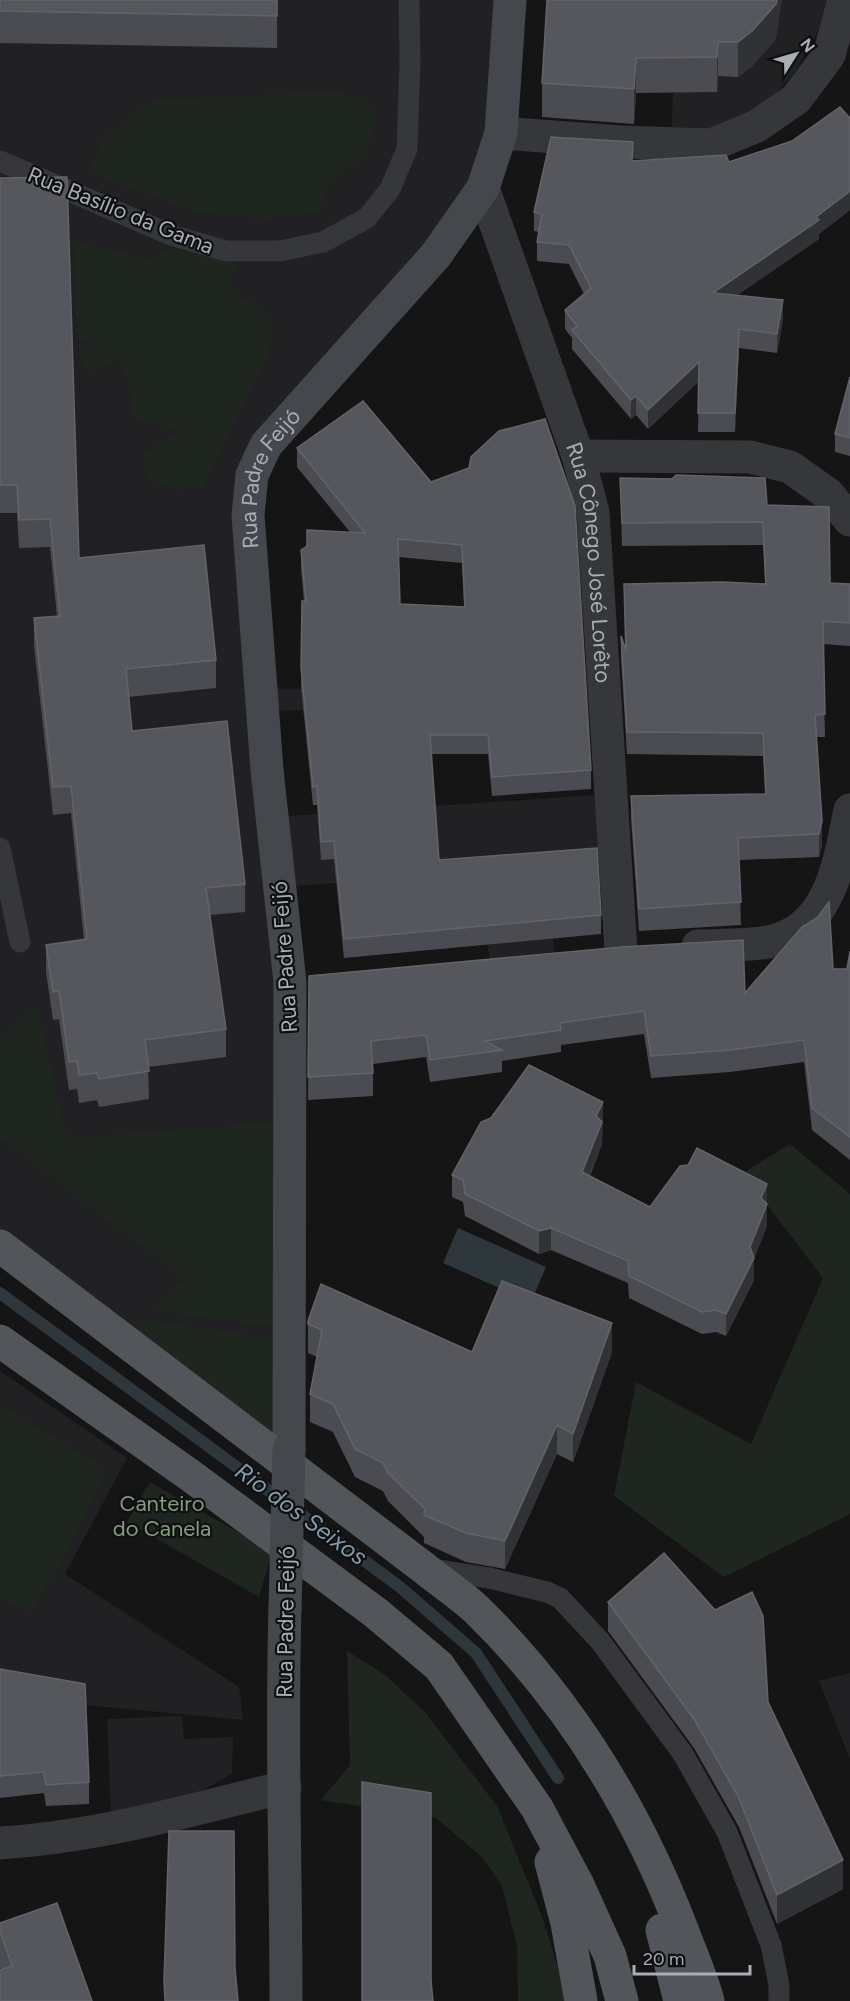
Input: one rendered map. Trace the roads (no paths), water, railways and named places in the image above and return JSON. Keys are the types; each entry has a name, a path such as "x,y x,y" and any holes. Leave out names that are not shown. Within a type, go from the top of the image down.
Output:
{"main road":[{"name":"Rua Padre Feijó","path":"286,2001 282,1695 290,1386 290,982 267,770 248,514 252,475 266,444 436,255 483,188 501,133 510,0"},
{"path":"0,1245 476,1609 535,1672 590,1746 632,1816 672,1904 708,2001"},
{"path":"0,1341 376,1613 439,1666 537,1808 578,1885 610,1956 622,2001"},
{"path":"537,1808 567,1923 581,2001"},
{"path":"632,1816 680,2001"}],"street":[{"path":"501,133 621,142 711,145 757,126 796,99 829,55 844,0"},
{"name":"Rua Cônego José Lorêto","path":"483,188 578,456 593,512 621,951"},
{"path":"578,456 750,457 790,467 828,494 850,520"},
{"path":"586,955 768,942 802,929 830,892 850,810"},
{"path":"290,982 325,979"},
{"path":"0,1843 56,1839 124,1827 285,1787"}],"lane":[{"name":"Rua Basílio da Gama","path":"0,161 171,235 226,251 280,251 323,242 367,218 390,189 407,149 409,0"},
{"path":"0,848 20,942"},
{"path":"424,1568 489,1578 547,1592 560,1598 600,1641 683,1754 727,1832 771,1945 779,1985 779,2001"}],"waterway":[{"name":"Rio dos Seixos","path":"0,1293 400,1587 476,1653 558,1778"}],"park label":[{"name":"Canteiro do Canela","path":"162,1516"}]}
